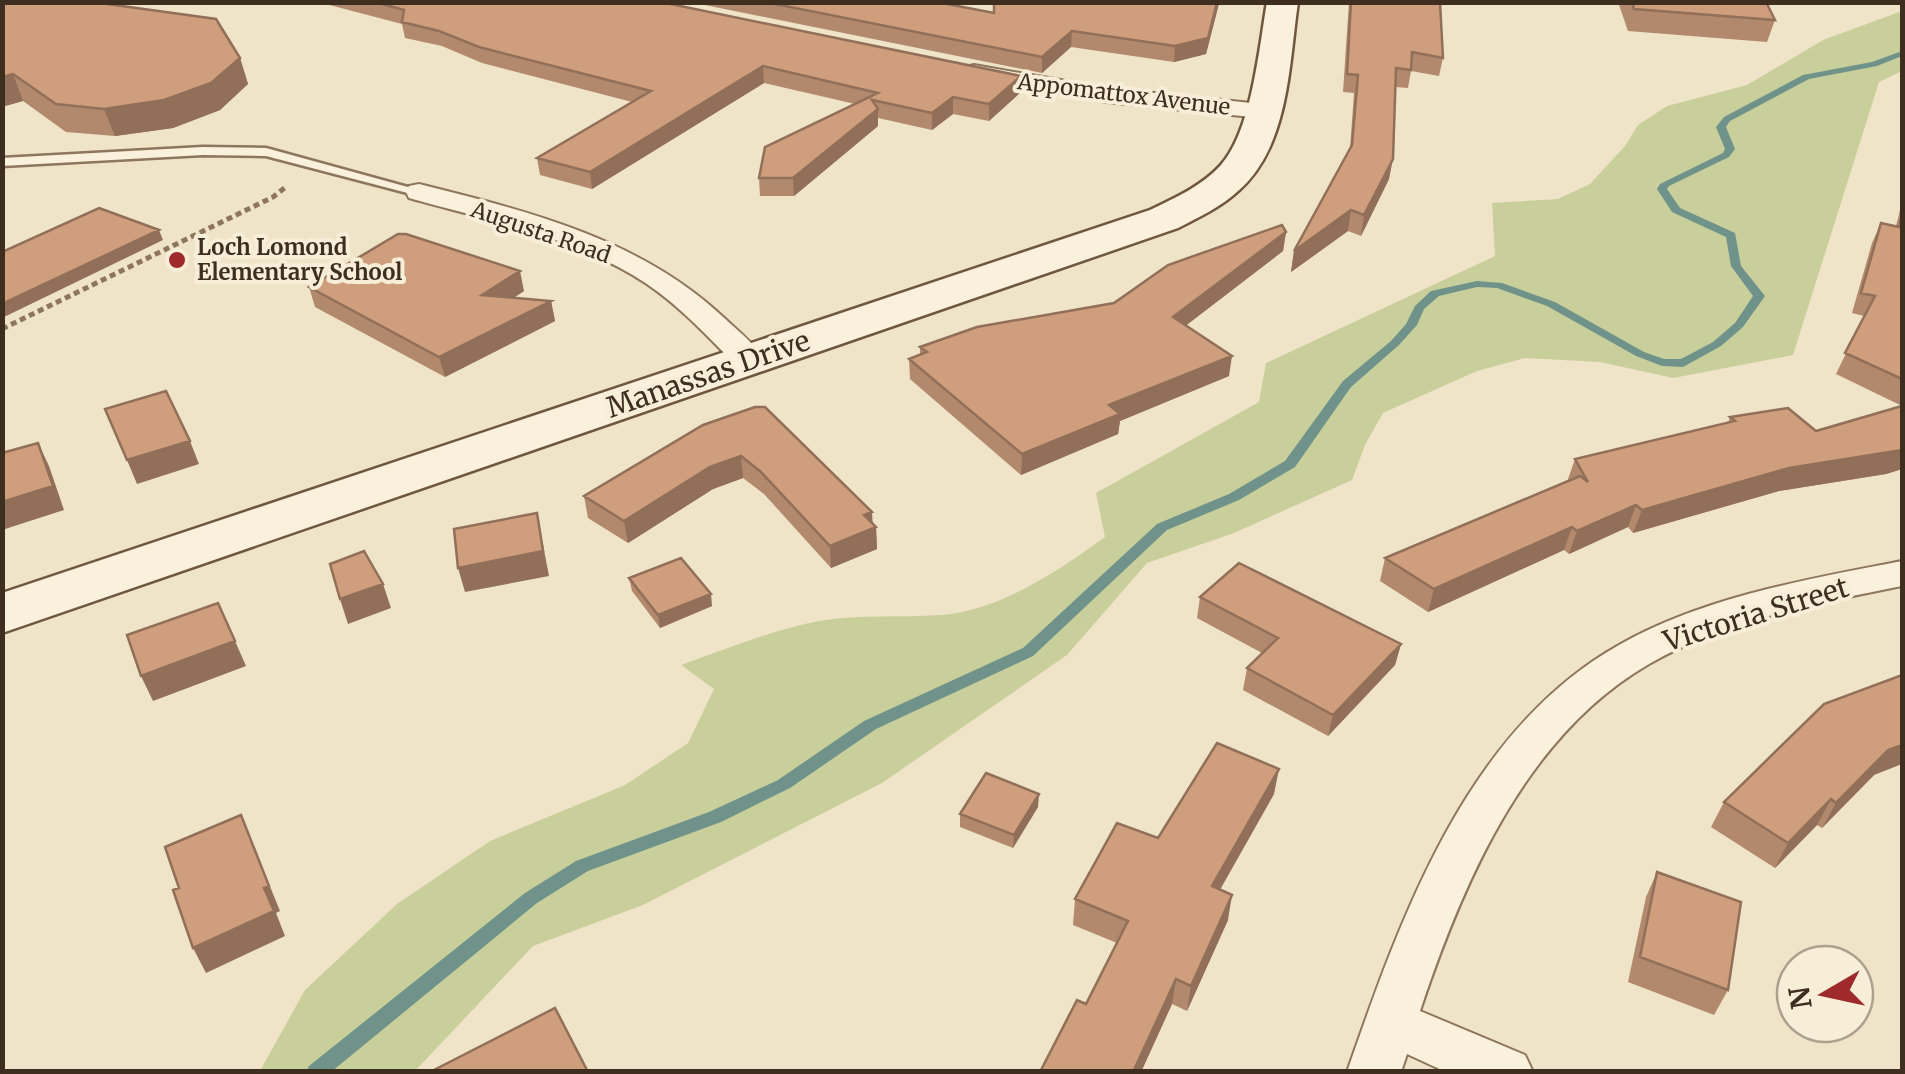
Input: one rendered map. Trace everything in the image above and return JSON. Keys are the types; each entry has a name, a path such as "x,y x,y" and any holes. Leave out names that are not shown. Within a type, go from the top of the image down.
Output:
{"main road":[{"name":"Manassas Drive","path":"2,614 1164,218 1199,201 1242,166 1254,145 1279,21"}],"street":[{"name":"Appomattox Avenue","path":"952,68 1106,95 1261,111"},
{"name":"Augusta Road","path":"419,192 584,243 640,268 690,302 749,360"},
{"name":"Victoria Street","path":"1382,1047 1418,939 1449,866 1484,804 1535,738 1593,684 1645,648 1752,609 1818,590 1902,574"},
{"path":"1382,1047 1506,1072"}],"lane":[{"path":"2,150 64,159"},
{"path":"2,162 240,150 323,165 419,192"}],"path":[{"path":"2,329 273,197 323,165"}],"green space":[{"path":"1902,11 1902,71 1879,82 1793,355 1673,378 1600,362 1525,358 1477,371 1383,413 1352,480 1234,533 1147,563 1067,655 882,783 643,905 533,946 415,1071 260,1071 305,990 397,904 490,841 625,785 688,743 714,689 681,665 801,625 849,618 963,612 1028,587 1105,537 1096,493 1259,402 1266,363 1495,256 1492,203 1558,199 1590,184 1625,146 1638,125 1667,106 1747,85 1823,40"}],"building":[{"path":"2,2 93,2 216,19 240,58 211,83 164,100 104,109 56,104 13,74 2,77"},
{"path":"375,2 661,2 1021,76 989,104 953,97 932,113 872,100 878,109 793,178 759,178 765,147 878,93 763,66 590,172 537,158 651,91 479,47 402,22 404,10"},
{"path":"765,2 937,2 994,13 994,2 1217,2 1208,38 1175,46 1072,31 1042,57"},
{"path":"1351,2 1440,2 1443,58 1412,52 1411,70 1396,68 1393,159 1364,215 1351,210 1294,251 1352,145 1358,75 1347,74"},
{"path":"1632,2 1766,2 1775,20 1634,9"},
{"path":"99,208 159,230 2,304 2,252"},
{"path":"1902,215 1902,379 1845,353 1875,296 1861,293 1881,223 1899,227"},
{"path":"1282,225 1286,232 1173,317 1232,356 1109,405 1120,414 1022,454 909,359 927,352 920,347 977,327 1114,303 1168,265"},
{"path":"398,234 520,271 482,295 551,301 439,357 309,287"},
{"path":"166,391 190,441 127,460 105,409"},
{"path":"1902,406 1902,450 1789,468 1642,510 1636,505 1577,531 1572,527 1434,589 1385,558 1580,476 1588,482 1575,459 1735,421 1730,417 1788,408 1816,431"},
{"path":"765,407 872,512 864,515 876,527 830,546 741,456 710,467 624,521 584,496 703,425"},
{"path":"38,443 53,486 2,502 2,453"},
{"path":"537,513 543,551 458,568 454,529"},
{"path":"364,551 383,584 340,599 330,564"},
{"path":"681,558 711,594 658,615 629,578"},
{"path":"1239,563 1401,644 1333,715 1247,668 1278,638 1200,597"},
{"path":"218,603 235,641 141,676 127,635"},
{"path":"1902,675 1902,745 1888,750 1836,803 1831,799 1788,843 1724,802 1824,704"},
{"path":"1217,743 1279,769 1212,886 1232,895 1191,986 1176,979 1133,1072 1040,1072 1077,1000 1086,1004 1128,921 1075,899 1117,823 1158,838"},
{"path":"986,773 1039,794 1014,835 960,814"},
{"path":"241,815 269,886 264,888 274,911 193,948 173,890 179,888 165,847"},
{"path":"1657,872 1741,902 1728,990 1640,957"},
{"path":"555,1008 588,1072 430,1072"}],"waterway":[{"path":"316,1072 531,898 582,866 715,817 784,784 870,725 1028,652 1162,527 1234,497 1290,464 1347,384 1395,343 1411,325 1419,308 1435,293 1477,284 1498,285 1551,304 1640,354 1662,362 1683,363 1717,344 1739,325 1759,296 1736,266 1731,235 1676,210 1662,189 1665,184 1726,155 1730,149 1721,127 1727,119 1806,77 1874,64 1902,53"}],"place":[{"name":"Loch Lomond Elementary School","path":"177,260"}]}
